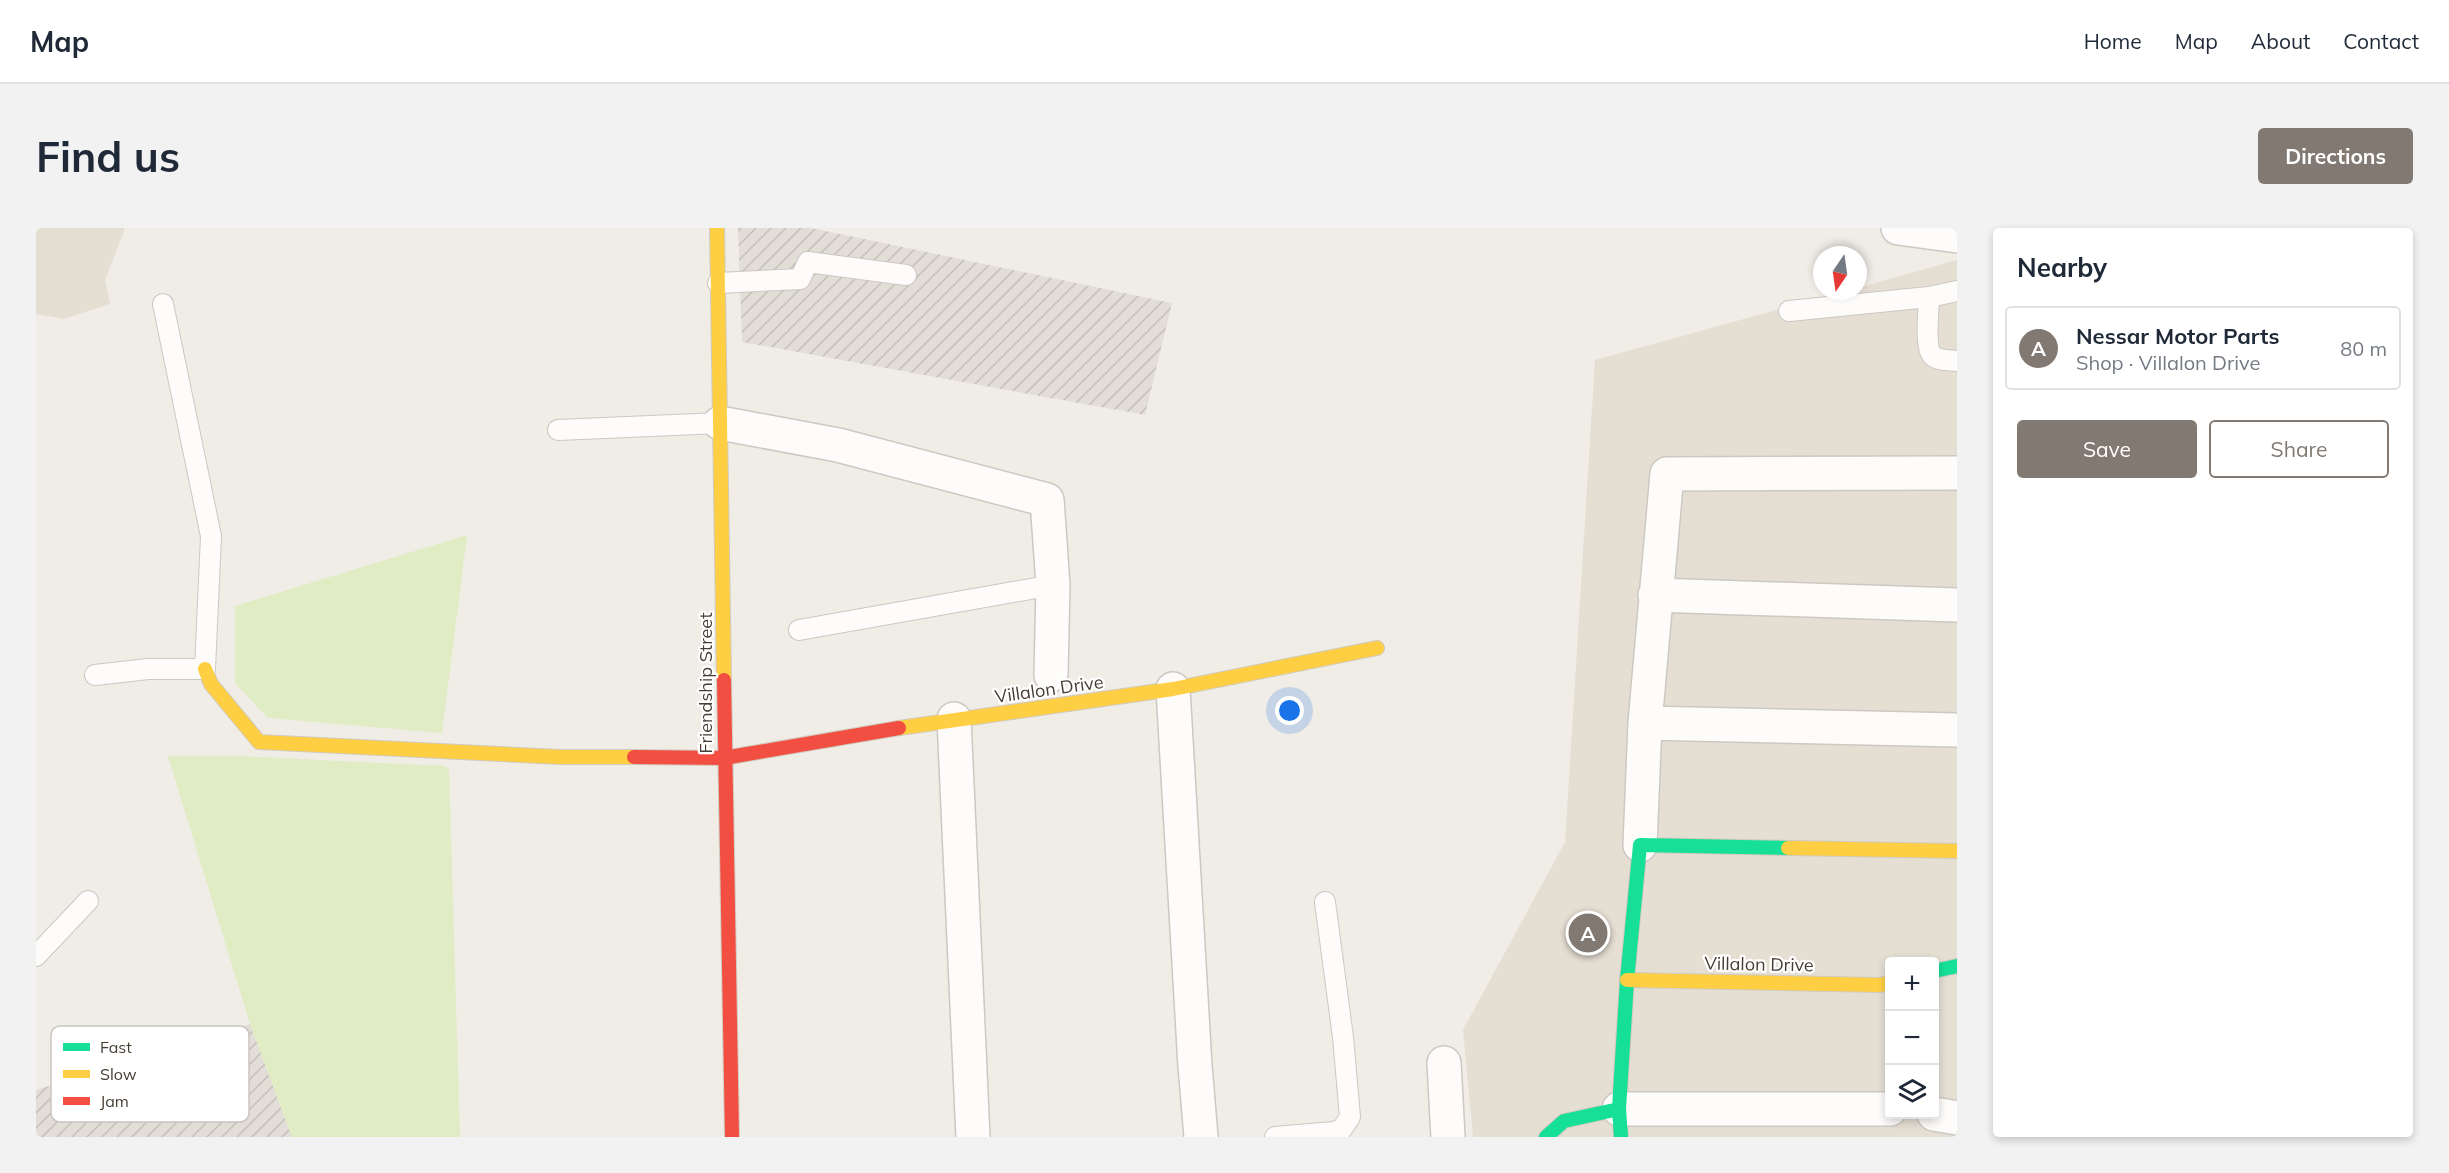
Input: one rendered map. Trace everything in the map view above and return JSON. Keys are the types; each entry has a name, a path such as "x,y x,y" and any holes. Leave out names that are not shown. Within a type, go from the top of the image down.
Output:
{"street":[{"name":"Friendship Street","path":"717,228 732,1137"},
{"path":"1898,228 1957,236"},
{"path":"720,423 838,445 1047,500 1053,585 1051,675"},
{"path":"1620,1123 1627,980 1640,845 1655,595 1667,474 1957,473"},
{"path":"1655,595 1957,604"},
{"name":"Villalon Drive","path":"205,669 211,684 259,742 560,757 724,758 954,719 1173,689 1377,648"},
{"path":"1173,689 1201,1137"},
{"path":"954,719 973,1137"},
{"path":"1646,723 1957,730"},
{"path":"1640,845 1957,851"},
{"path":"1939,970 1957,966"},
{"name":"Villalon Drive","path":"1627,980 1885,984"},
{"path":"1444,1063 1448,1137"},
{"path":"1546,1137 1564,1121 1620,1123 1885,1109"},
{"path":"1939,1115 1957,1118"}],"lane":[{"path":"718,283 800,279 807,262 906,275"},
{"path":"1789,311 1929,297 1957,291"},
{"path":"1929,297 1928,347 1931,355 1938,359 1957,361"},
{"path":"95,675 148,669 205,669 211,536 163,304"},
{"path":"558,430 720,423"},
{"path":"800,630 1053,585"},
{"path":"36,956 88,901"},
{"path":"1275,1137 1334,1132 1342,1129 1350,1117 1343,1037 1324,902"}],"shaded area":[{"path":"36,228 125,228 105,280 110,304 64,319 36,314"},
{"path":"738,228 811,228 1172,303 1145,415 742,342"},
{"path":"1957,260 1957,1137 1473,1137 1463,1030 1565,842 1595,360 1813,300 1867,300 1867,285"},
{"path":"250,1024 292,1137 36,1137 36,1090 51,1085 51,1122 249,1122 249,1026 244,1026"}],"green space":[{"path":"467,535 442,733 268,718 235,683 235,606"},
{"path":"168,756 240,756 443,766 449,769 460,1137 292,1137 250,1024"}],"traffic: fast":[{"path":"1621,1137 1619,1109 1627,980 1640,845 1788,848"},
{"path":"1939,970 1957,966"},
{"path":"1546,1137 1564,1121 1619,1109"}],"traffic: slow":[{"path":"717,228 724,680"},
{"path":"899,728 1173,689 1377,648"},
{"path":"205,669 211,684 259,742 560,757 634,757"},
{"path":"1788,848 1957,851"},
{"path":"1627,980 1885,984"}],"traffic: jam":[{"path":"724,680 732,1137"},
{"path":"634,757 724,758 899,728"}],"place":[{"name":"Nessar Motor Parts","path":"1588,933"}]}
